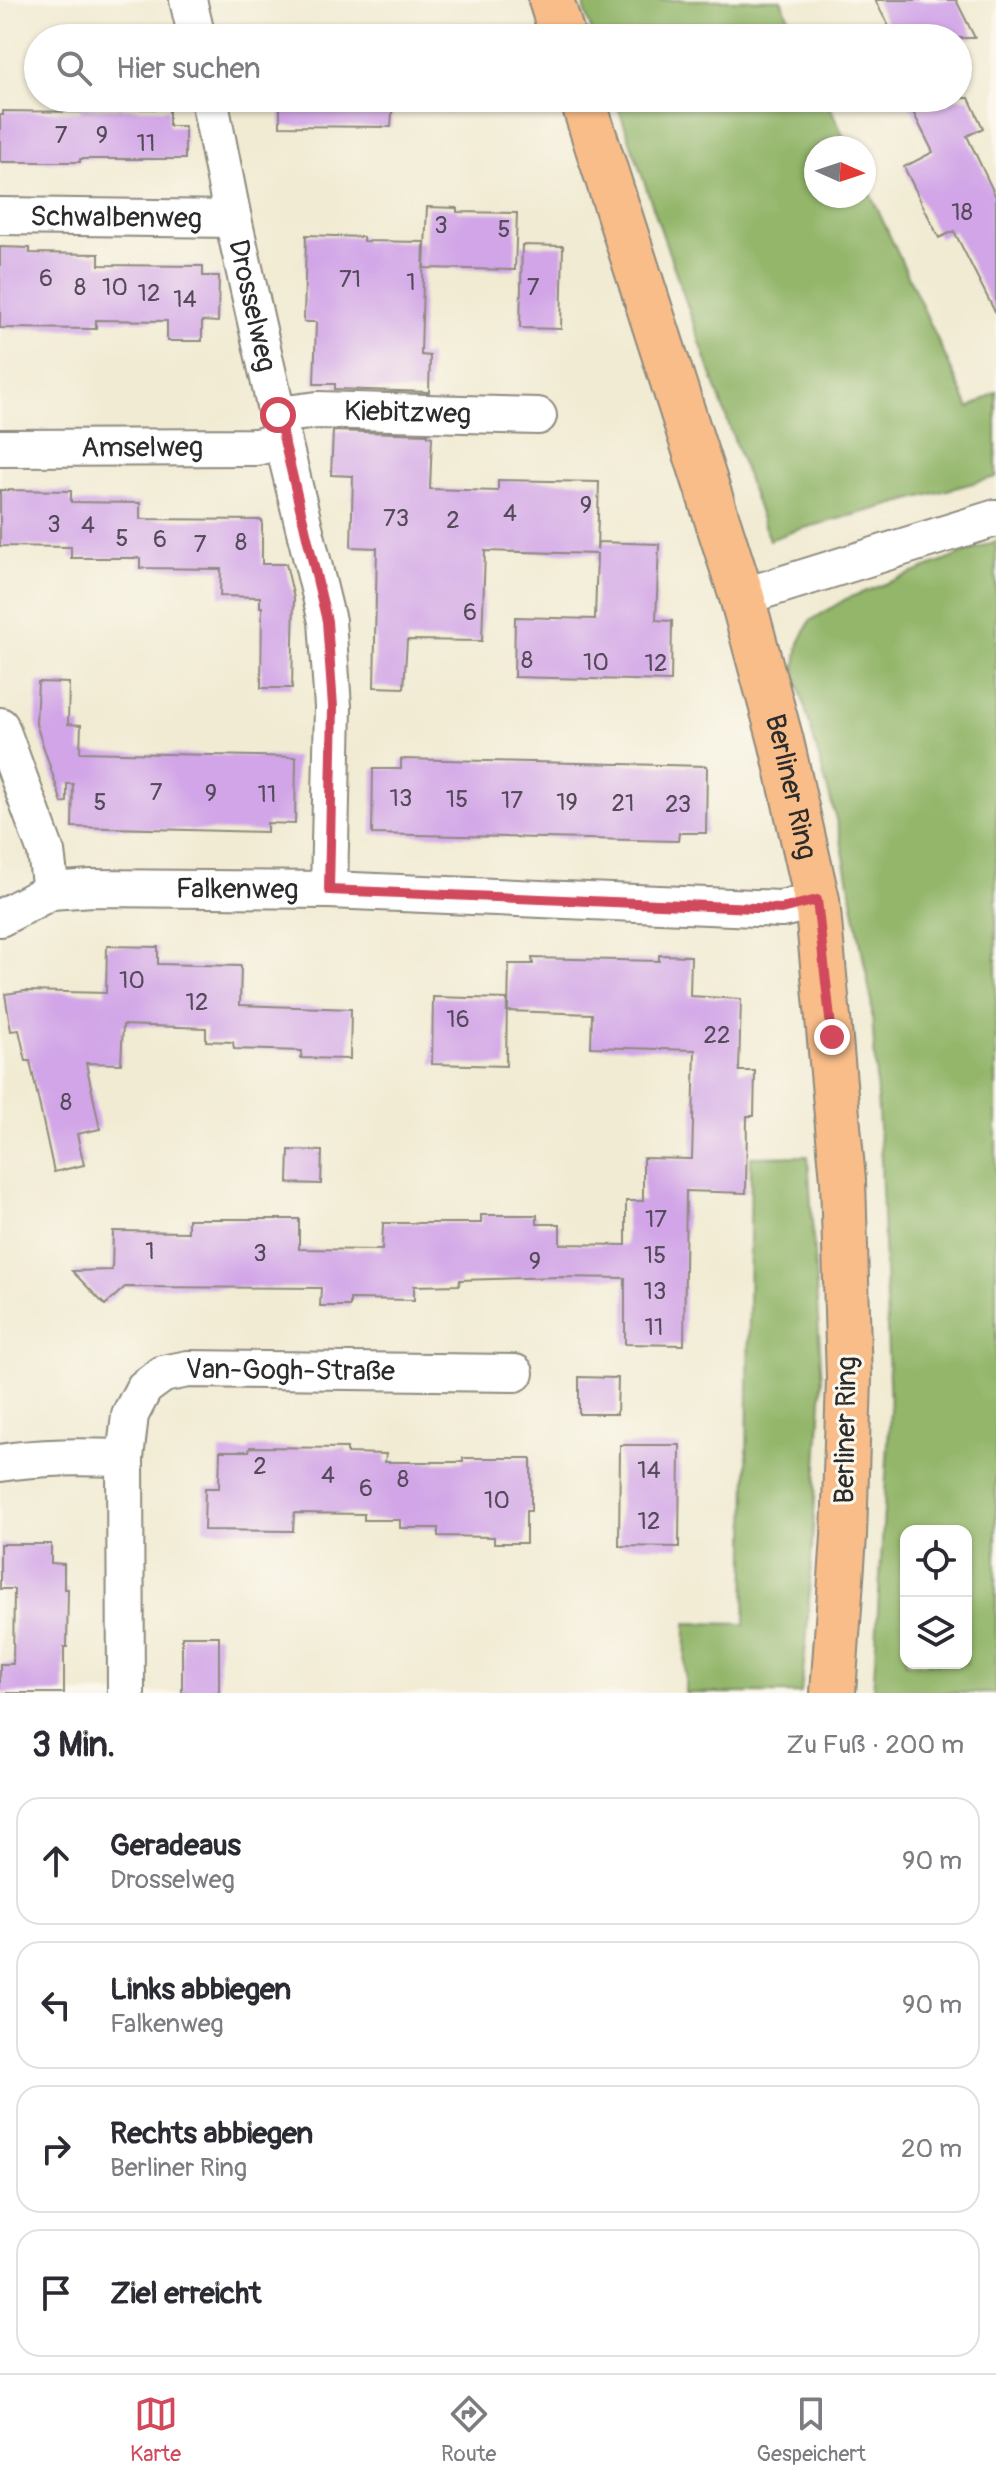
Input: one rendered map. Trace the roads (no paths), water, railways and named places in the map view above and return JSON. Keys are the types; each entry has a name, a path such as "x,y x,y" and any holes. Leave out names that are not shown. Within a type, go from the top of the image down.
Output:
{"main road":[{"path":"551,0 559,24"},
{"name":"Berliner Ring","path":"586,112 742,597 781,741 817,900 843,1180 849,1379 844,1536 833,1693"}],"street":[{"path":"188,0 194,24"},
{"name":"Drosselweg","path":"212,112 280,428 327,621 333,707 329,890"},
{"name":"Schwalbenweg","path":"0,216 233,219"},
{"name":"Kiebitzweg","path":"280,428 317,410 538,416"},
{"name":"Amselweg","path":"0,448 256,447 280,428"},
{"path":"742,597 996,518"},
{"path":"0,726 46,852 51,891"},
{"name":"Falkenweg","path":"0,918 51,891 92,888 329,890 781,909 817,900"},
{"name":"Van-Gogh-Straße","path":"126,1693 125,1458 130,1415 144,1388 163,1374 188,1369 515,1373"},
{"path":"0,1463 69,1457 125,1458"}]}
